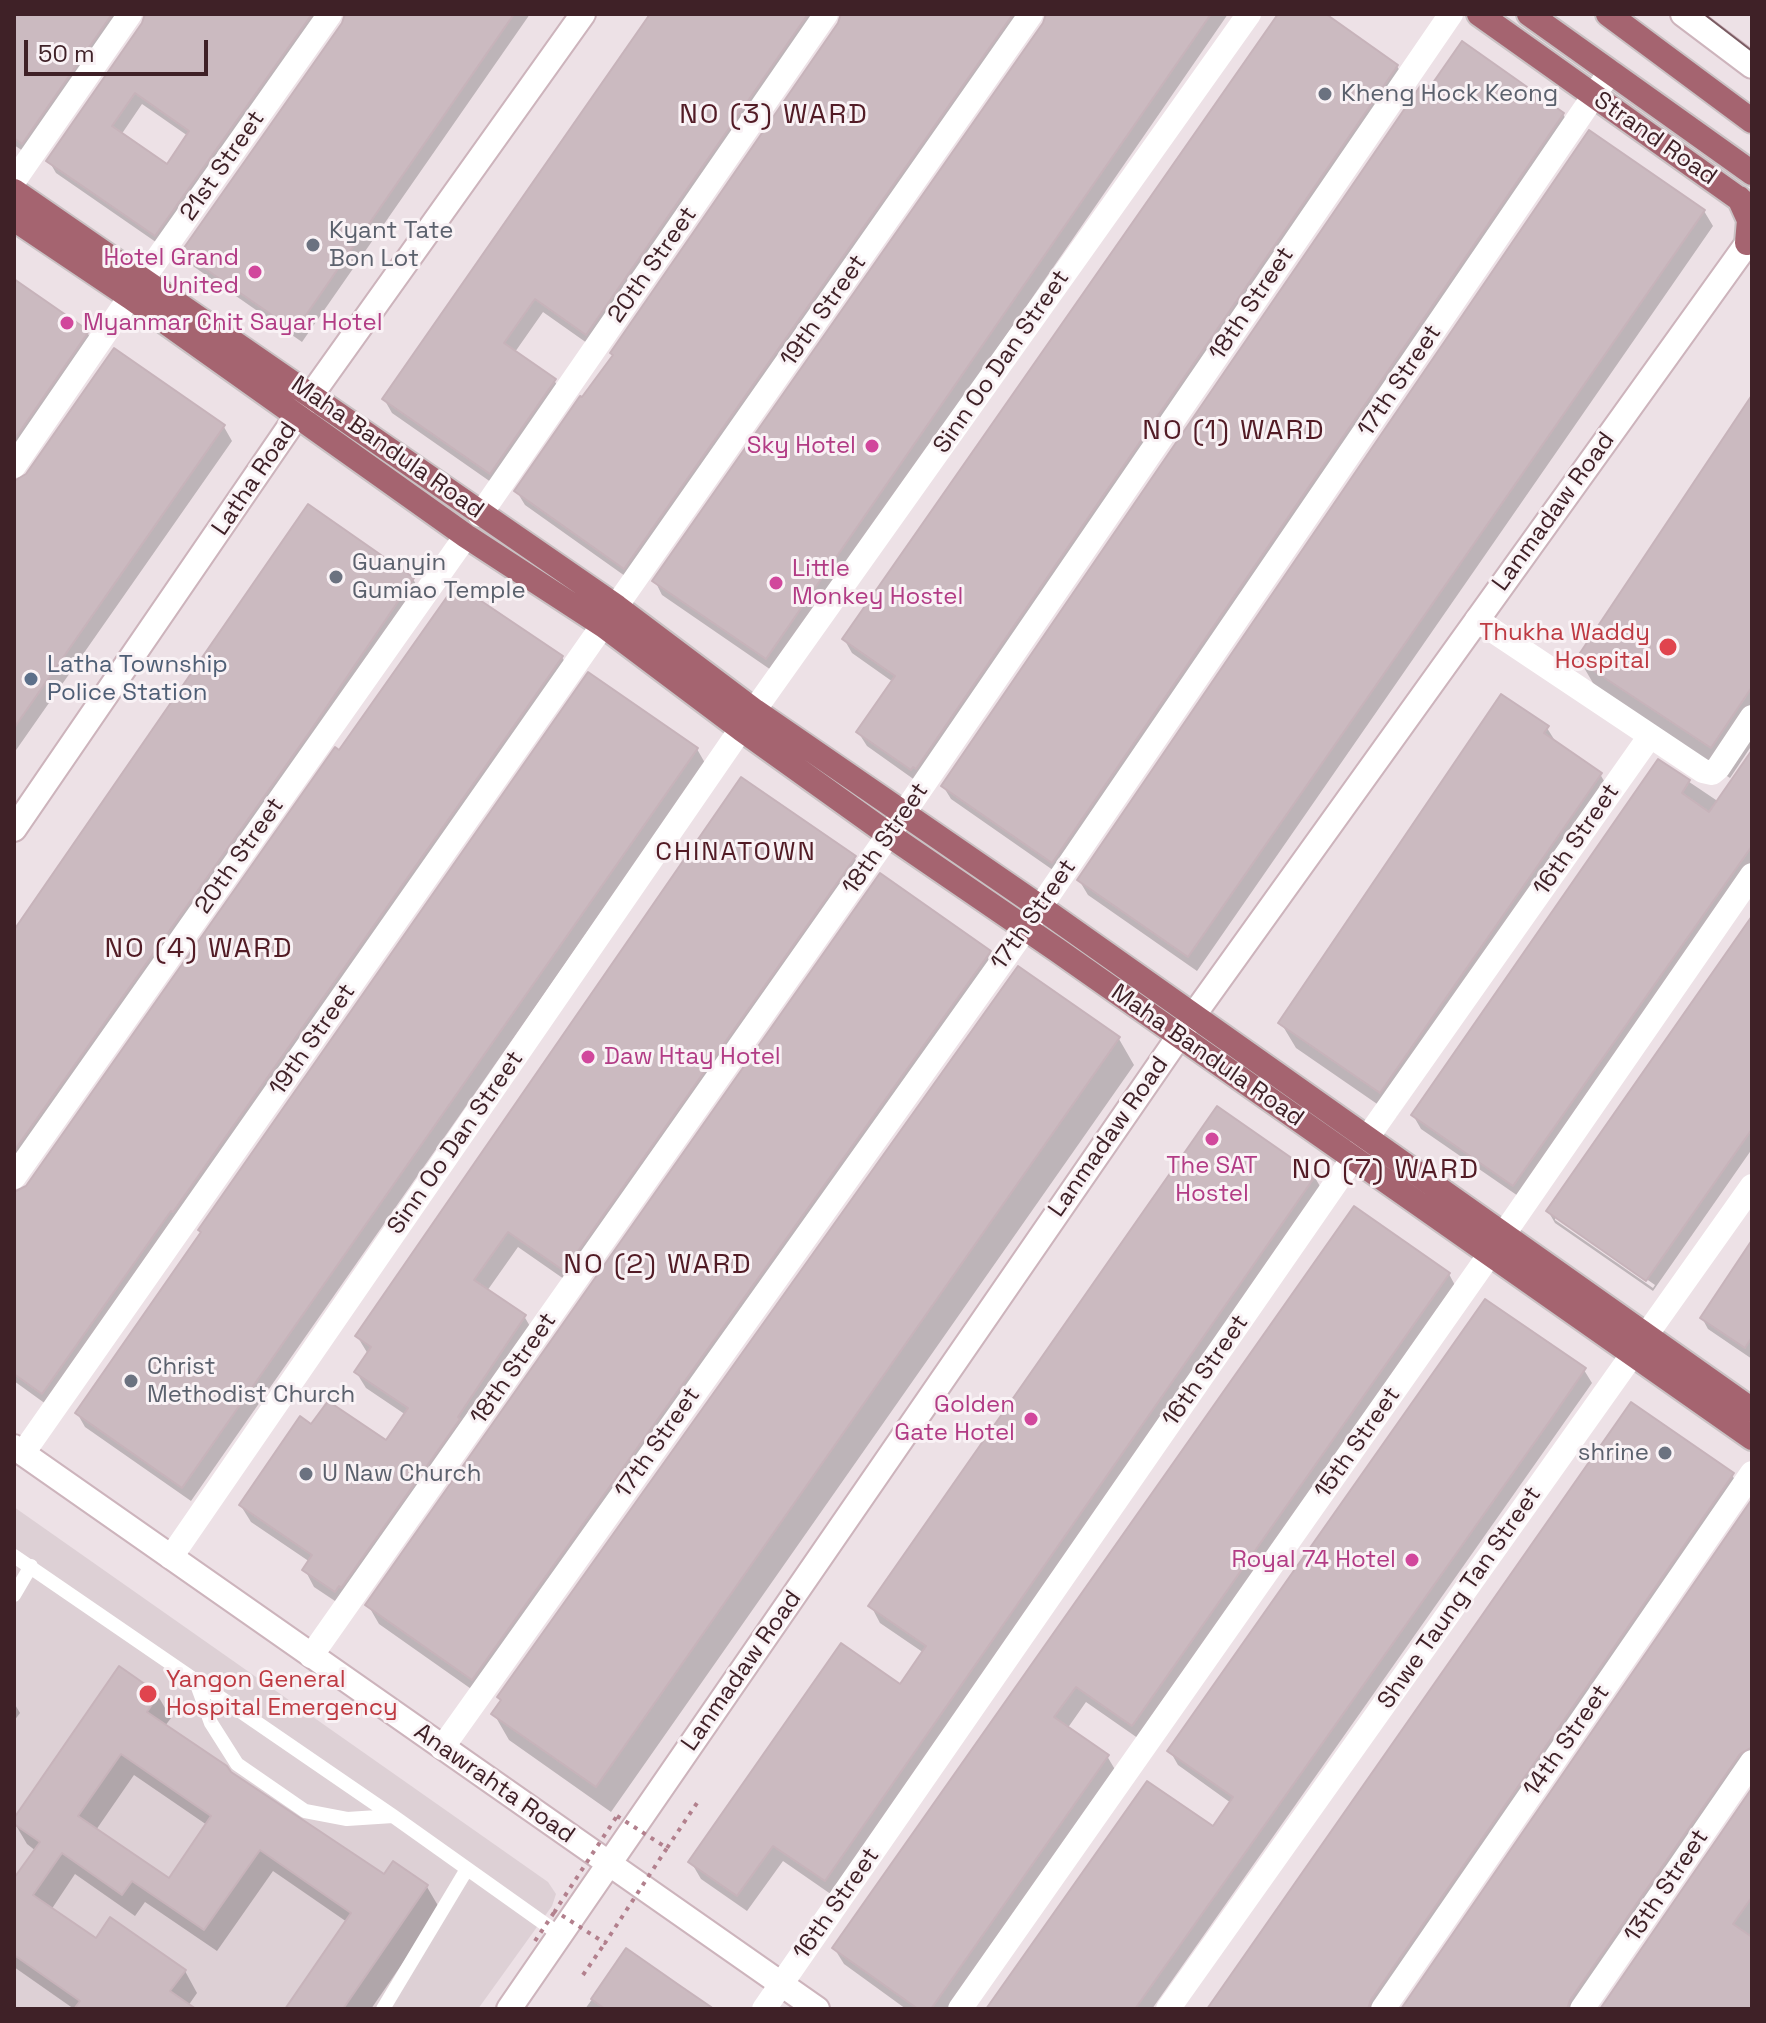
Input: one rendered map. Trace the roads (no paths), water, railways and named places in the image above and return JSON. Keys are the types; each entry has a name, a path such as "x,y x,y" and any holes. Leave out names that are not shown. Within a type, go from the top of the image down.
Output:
{"main road":[{"name":"Strand Road","path":"1479,14 1745,203"},
{"name":"Strand Road","path":"1529,14 1752,173"},
{"path":"1608,14 1752,121"},
{"name":"Maha Bandula Road","path":"14,191 60,236 136,288 312,394 480,515 748,720 889,835 1179,1036 1360,1148"},
{"path":"1745,203 1750,240"},
{"name":"Maha Bandula Road","path":"14,219 60,236"},
{"name":"Maha Bandula Road","path":"136,288 297,418 466,536 610,617"},
{"name":"Maha Bandula Road","path":"748,720 904,813 1193,1016 1360,1148 1640,1345 1752,1438"},
{"name":"Maha Bandula Road","path":"1640,1345 1752,1410"}],"street":[{"path":"14,181 130,14"},
{"name":"21st Street","path":"14,466 330,14"},
{"name":"Latha Road","path":"14,829 312,394 583,14"},
{"name":"20th Street","path":"480,515 826,14"},
{"name":"19th Street","path":"18,1450 610,617 1031,14"},
{"name":"Sinn Oo Dan Street","path":"171,1557 748,720 1249,14"},
{"name":"18th Street","path":"311,1656 889,835 1451,14"},
{"path":"1683,14 1752,66"},
{"name":"17th Street","path":"442,1748 1026,928 1610,72"},
{"name":"Lanmadaw Road","path":"509,2009 557,1923 609,1865 1193,1016 1750,240"},
{"name":"20th Street","path":"14,1177 466,536"},
{"path":"1477,620 1703,771 1712,773 1718,768 1752,717"},
{"name":"16th Street","path":"764,2009 1360,1148 1650,736"},
{"name":"15th Street","path":"960,2009 1497,1245 1752,875"},
{"name":"Shwe Taung Tan Street","path":"1168,2009 1752,1186"},
{"name":"Anawrahta Road","path":"18,1450 817,2009"},
{"name":"14th Street","path":"1383,2009 1752,1473"},
{"name":"13th Street","path":"1582,2009 1752,1762"}],"lane":[{"path":"14,1556 467,1869 557,1923"},
{"path":"14,1595 31,1566"},
{"path":"195,1679 211,1723 237,1764 305,1811 347,1819 393,1816"},
{"path":"383,2009 467,1869"}],"tram line":[{"path":"1704,14 1752,51"}],"place":[{"name":"Kheng Hock Keong","path":"1325,94"},
{"name":"Kyant Tate Bon Lot","path":"313,245"},
{"name":"Hotel Grand United","path":"255,272"},
{"name":"Myanmar Chit Sayar Hotel","path":"67,323"},
{"name":"Sky Hotel","path":"872,446"},
{"name":"Guanyin Gumiao Temple","path":"336,577"},
{"name":"Little Monkey Hostel","path":"776,583"},
{"name":"Thukha Waddy Hospital","path":"1668,647"},
{"name":"Latha Township Police Station","path":"31,679"},
{"name":"Daw Htay Hotel","path":"588,1057"},
{"name":"The SAT Hostel","path":"1212,1139"},
{"name":"Christ Methodist Church","path":"131,1381"},
{"name":"Golden Gate Hotel","path":"1031,1419"},
{"name":"shrine","path":"1665,1453"},
{"name":"U Naw Church","path":"306,1474"},
{"name":"Royal 74 Hotel","path":"1412,1560"},
{"name":"Yangon General Hospital Emergency","path":"148,1694"}],"district":[{"name":"NO (3) WARD","path":"774,115"},
{"name":"NO (1) WARD","path":"1234,431"},
{"name":"CHINATOWN","path":"736,853"},
{"name":"NO (4) WARD","path":"199,949"},
{"name":"NO (7) WARD","path":"1386,1170"},
{"name":"NO (2) WARD","path":"658,1265"}]}
